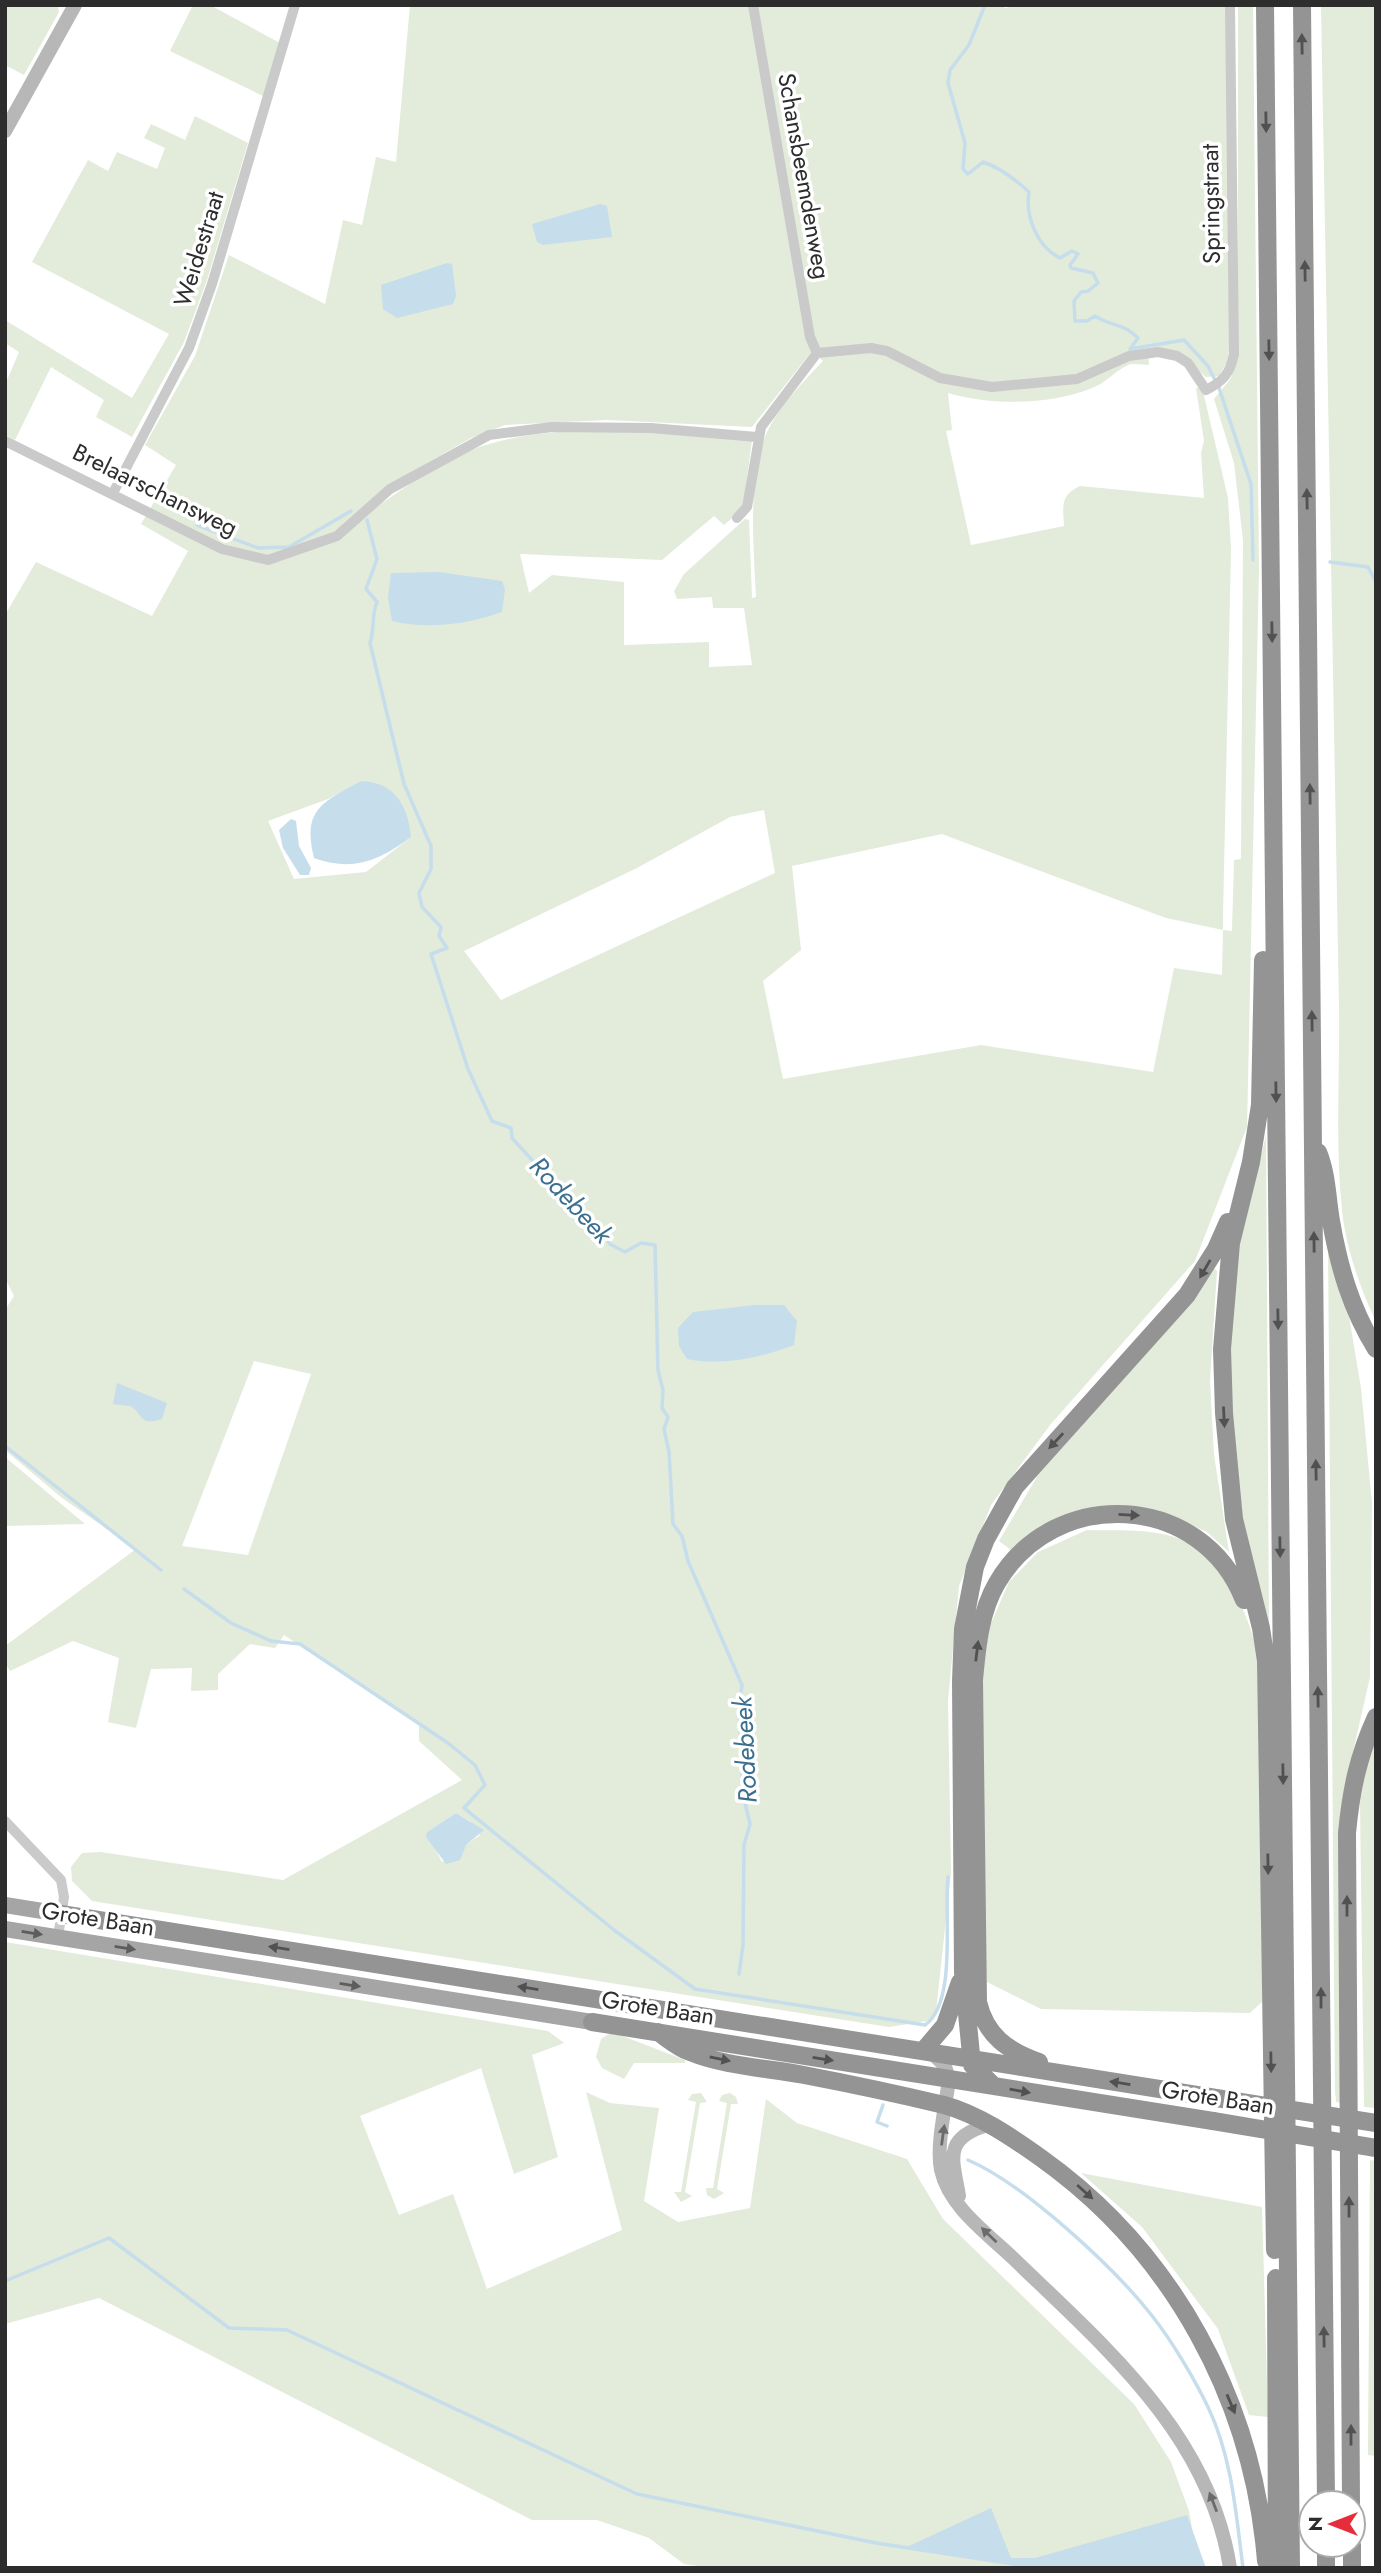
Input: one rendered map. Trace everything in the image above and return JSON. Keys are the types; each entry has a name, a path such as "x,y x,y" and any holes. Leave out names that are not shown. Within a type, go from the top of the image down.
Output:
{"highway":[{"path":"1265,5 1291,2568"},
{"path":"1302,5 1326,2489"},
{"path":"1273,828 1263,877 1262,1054 1258,1123 1231,1243 1224,1302 1224,1413 1234,1519 1265,1645 1275,2236 1277,2568"},
{"path":"1313,1139 1326,1172 1335,1246 1350,1301 1376,1349"},
{"path":"994,2086 975,2071 970,2058 963,1972 961,1668 964,1618 975,1567 986,1539 1015,1487 1170,1317 1198,1280 1224,1232 1251,1162"},
{"path":"1048,2071 1039,2062 1019,2055 997,2039 986,2025 978,2002 974,1680 983,1617 997,1583 1027,1547 1068,1523 1097,1515 1125,1514 1167,1521 1206,1545 1236,1583 1248,1611 1266,1677"},
{"path":"1351,2489 1347,1833 1351,1787 1362,1748 1376,1717"},
{"name":"Grote Baan","path":"61,1914 1376,2123"},
{"path":"927,2051 945,2025 963,1972"},
{"name":"Grote Baan","path":"592,2022 1376,2148"},
{"path":"658,2032 698,2055 946,2106 987,2125 1031,2151 1081,2189 1143,2250 1180,2300 1218,2376 1245,2441 1255,2477 1267,2568"}],"main road":[{"name":"Grote Baan","path":"5,1905 61,1914"},
{"name":"Grote Baan","path":"5,1929 592,2022"}],"street":[{"name":"Weidestraat","path":"113,493 189,348 212,284 295,5"},
{"name":"Schansbeemdenweg","path":"752,5 810,337 817,353"},
{"name":"Springstraat","path":"817,353 871,348 887,351 940,377 992,387 1077,379 1129,356 1158,352 1177,356 1188,363 1206,390 1221,383 1228,374 1234,354 1230,5"},
{"path":"5,131 74,6"},
{"path":"737,518 744,513 749,499 757,438 779,400 808,368 817,353"},
{"name":"Brelaarschansweg","path":"5,441 222,549 268,560 337,536 390,488 489,435 552,427 651,428 757,438"},
{"path":"5,1821 61,1880 64,1897 58,1937"},
{"path":"927,2051 945,2066 949,2079 941,2169 961,2207 1137,2381 1167,2416 1208,2490 1230,2568"},
{"path":"961,2207 952,2171 954,2149 965,2135 987,2125"}],"green space":[{"path":"5,5 58,6 59,12 24,75 5,65"},
{"path":"193,5 210,5 280,43 263,96 170,51"},
{"path":"410,5 1001,5 1005,8 1019,5 1227,5 1230,338 1228,360 1219,376 1206,377 1175,353 1148,350 1149,365 1128,365 1097,386 1058,398 1001,402 948,393 952,430 946,431 971,545 1064,526 1063,507 1066,497 1080,486 1204,498 1201,453 1204,441 1196,388 1202,387 1228,498 1231,549 1223,930 1232,931 1234,860 1241,859 1243,540 1234,463 1214,399 1231,378 1238,353 1238,5 1253,5 1259,570 1247,1127 1195,1261 1050,1425 991,1505 959,1586 948,1700 951,1872 936,2012 927,2021 889,2027 92,1901 72,1881 71,1867 82,1853 101,1852 283,1880 462,1780 419,1741 419,1725 284,1635 275,1648 250,1644 218,1674 218,1690 191,1691 192,1668 151,1669 136,1728 108,1722 119,1658 73,1641 10,1671 5,1663 5,1646 136,1549 62,1498 5,1450 5,1310 14,1296 5,1278 5,615 36,562 152,616 188,551 141,524 176,465 145,445 195,356 229,255 325,304 343,220 362,225 376,157 396,162","holes":["812,351 823,361 780,410 762,446 754,488 753,511 756,597 752,598 749,520 745,519 684,574 674,591 677,599 712,597 713,608 744,608 752,665 709,667 709,642 624,645 624,582 552,575 529,593 520,554 662,560 714,516 724,525 743,509 752,440 742,437 605,430 536,434 503,440 459,455 379,505 388,485 471,438 505,425 607,420 752,427","361,781 411,837 366,872 294,879 268,821 328,799","764,810 775,873 501,1000 464,951 637,868 730,817","942,834 1166,918 1223,930 1222,975 1174,968 1153,1072 981,1045 783,1079 763,981 801,950 792,866","254,1361 311,1374 248,1555 182,1546","456,1813 470,1821 480,1835 442,1862 427,1832"]},
{"path":"1321,5 1376,5 1376,1322 1350,1253 1342,1210 1339,1159 1339,1007"},
{"path":"195,116 248,143 207,280 184,342 132,437 96,417 104,400 51,367 15,440 5,435 5,385 19,352 5,343 5,320 132,398 169,334 32,262 88,160 108,171 117,152 157,169 165,148 144,138 151,124 185,140"},
{"path":"1266,1135 1269,1631 1256,1585 1236,1481 1228,1370 1234,1264 1245,1207"},
{"path":"1328,1245 1349,1316 1361,1388 1372,1503 1370,1677 1352,1756 1341,1827 1344,2103 1336,2102 1335,2090"},
{"path":"1214,1268 1217,1271 1210,1380 1214,1455 1229,1552 1207,1532 1182,1521 1056,1521 1011,1550 999,1541 1038,1475 1184,1310"},
{"path":"5,1457 85,1524 5,1526"},
{"path":"1087,1530 1155,1533 1177,1538 1191,1545 1216,1567 1226,1580 1250,1626 1257,1655 1261,1714 1262,2002 1250,2013 1041,2009 983,1980 979,1683 989,1628 1009,1582 1038,1552"},
{"path":"1376,1740 1376,2108 1364,2107 1360,1803 1366,1768"},
{"path":"5,1942 548,2031 564,2043 532,2055 558,2157 514,2174 481,2068 360,2116 399,2215 453,2194 487,2289 622,2230 586,2092 610,2103 659,2108 644,2201 678,2222 750,2208 766,2099 797,2123 907,2159 943,2219 1134,2404 1171,2462 1189,2511 1199,2568 711,2568 684,2564 649,2538 597,2520 532,2520 99,2298 5,2324"},
{"path":"612,2032 685,2060 685,2063 634,2063 624,2079 602,2068 596,2057 601,2039"},
{"path":"701,2093 707,2102 700,2103 685,2192 692,2196 681,2202 674,2192 681,2192 696,2102 688,2100 692,2094"},
{"path":"730,2093 736,2097 738,2104 731,2104 717,2189 724,2193 714,2199 707,2195 706,2188 713,2188 727,2103 719,2101 722,2095"},
{"path":"1370,2160 1376,2161 1376,2456 1368,2455"},
{"path":"1081,2173 1262,2207 1268,2417 1249,2415 1218,2329 1142,2227"}],"water":[{"path":"600,204 607,206 612,237 543,245 537,242 532,224"},
{"path":"447,263 452,264 456,296 453,304 397,318 383,309 381,285"},
{"path":"439,572 502,581 505,589 502,612 476,620 448,624 420,625 392,621 388,598 391,573"},
{"path":"361,781 383,786 398,798 407,815 411,837 377,858 365,862 341,864 314,858 311,829 318,809"},
{"path":"291,819 296,821 299,846 311,868 309,875 300,875 283,848 279,830"},
{"path":"755,1305 784,1305 797,1321 794,1345 768,1354 728,1361 687,1359 679,1346 678,1328 693,1312"},
{"path":"117,1383 167,1403 162,1419 145,1420 130,1406 113,1404"},
{"path":"456,1813 484,1830 466,1845 460,1860 446,1864 426,1837 427,1832"},
{"path":"991,2508 1011,2558 1035,2558 1187,2515 1206,2568 1039,2568 907,2547"}],"waterway":[{"path":"985,5 969,45 950,70 948,83 965,143 963,169 968,174 983,162 1018,183 1029,192 1031,221 1039,239 1060,258 1072,251 1078,254 1070,265 1071,268 1093,273 1098,283 1088,291 1081,292 1074,301 1075,321 1087,321 1095,316 1126,329 1138,338 1130,349 1184,340 1208,366 1215,380"},
{"path":"1219,388 1251,484 1253,560"},
{"path":"197,525 258,548 289,547 351,511"},
{"name":"Rodebeek","path":"367,520 377,559 366,589 377,602 370,643 404,784 431,846 431,869 419,893 422,907 441,927 439,936 447,948 431,954 468,1069 492,1121 511,1128 512,1138 572,1204 584,1210 590,1225 602,1232 610,1244 625,1252 641,1243 655,1245 658,1370 663,1390 662,1408 668,1417 664,1429 669,1452 673,1524 682,1536 688,1561 742,1685 739,1707 743,1795 750,1824 744,1845 743,1945 739,1974"},
{"path":"1330,562 1368,567 1376,582"},
{"path":"5,1446 161,1570"},
{"path":"184,1589 231,1623 271,1641 300,1644 448,1743 475,1765 485,1785 464,1808 614,1930 695,1989 925,2025 935,2014 942,1998 945,1979 948,1877"},
{"path":"883,2105 877,2122 887,2126"},
{"path":"968,2160 1041,2207 1093,2252 1136,2297 1168,2337 1203,2396 1223,2446 1232,2486 1243,2568"},
{"path":"5,2281 109,2238 229,2328 287,2330 637,2494 876,2543 1039,2568"}]}
